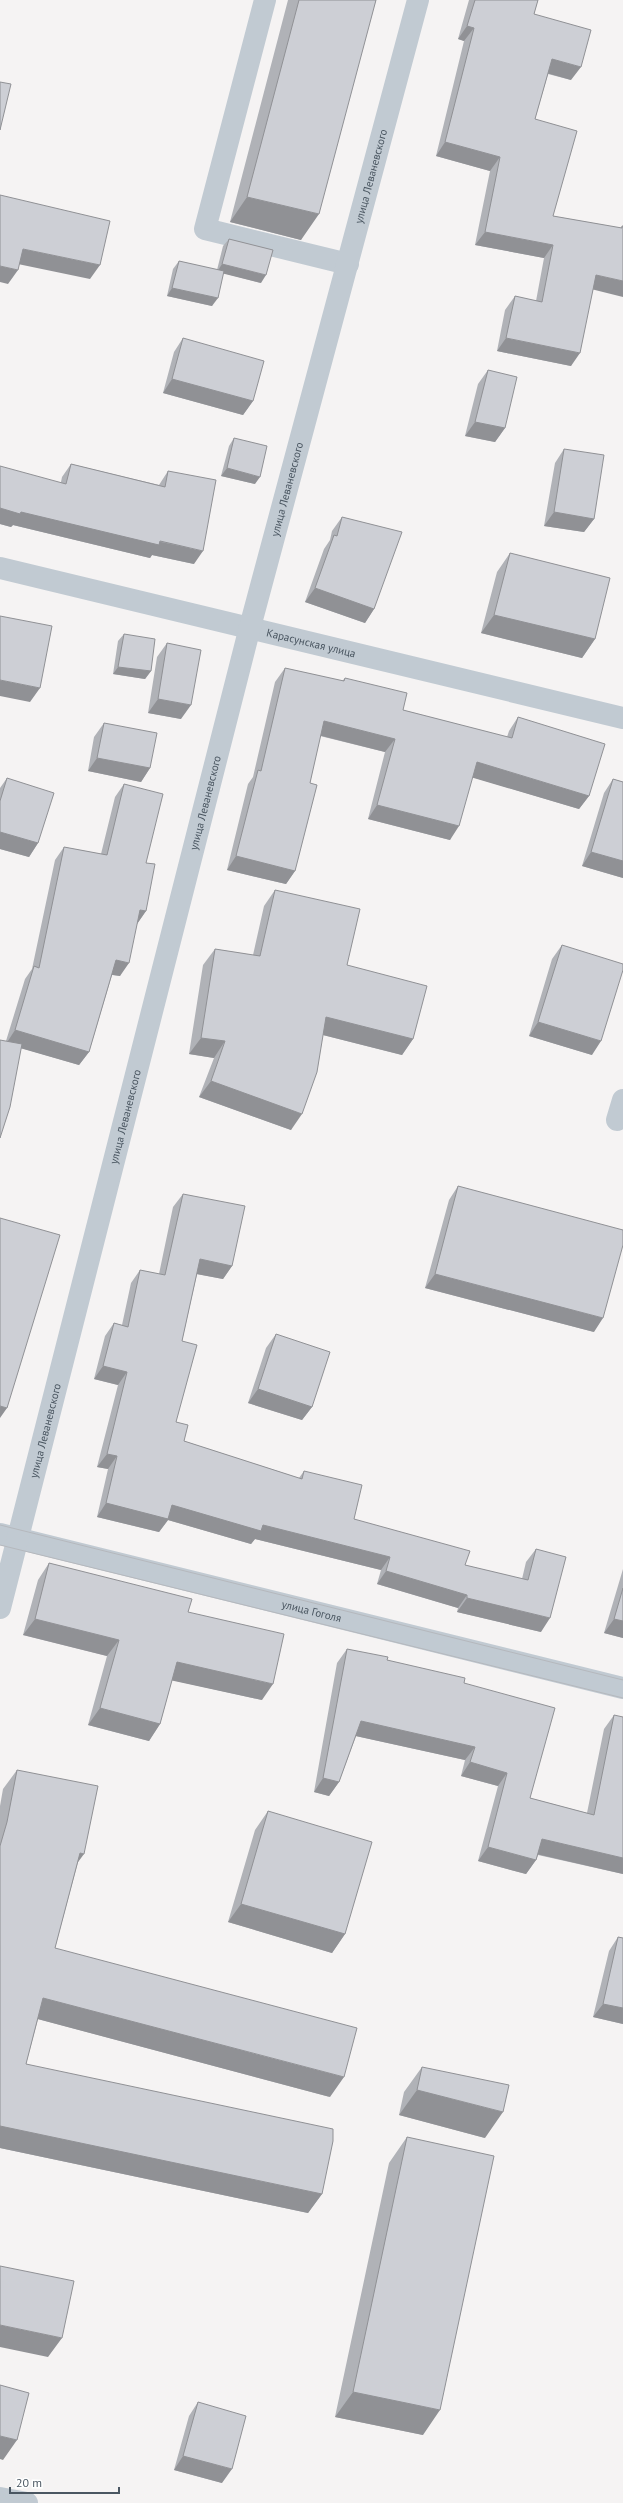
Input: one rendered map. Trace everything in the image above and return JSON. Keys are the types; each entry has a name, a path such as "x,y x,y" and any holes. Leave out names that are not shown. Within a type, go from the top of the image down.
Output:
{"street":[{"path":"265,0 205,229 348,264"},
{"name":"улица Леваневского","path":"0,1608 9,1536 418,0"},
{"name":"Карасунская улица","path":"0,568 623,718"},
{"name":"улица Гоголя","path":"9,1536 623,1688"},
{"path":"0,2498 27,2503"}],"building":[{"path":"299,0 376,0 319,214 247,197"},
{"path":"475,0 538,0 534,14 591,30 581,67 552,59 535,119 577,131 553,216 622,228 623,226 623,281 596,275 580,353 506,338 515,296 542,302 553,245 485,232 500,157 445,142 474,28 467,26"},
{"path":"0,82 11,84 0,130"},
{"path":"0,195 110,221 100,265 23,249 18,270 0,266"},
{"path":"229,239 273,250 266,275 222,264"},
{"path":"179,261 224,271 218,298 172,288"},
{"path":"183,338 264,361 253,401 172,379"},
{"path":"488,370 517,377 505,428 475,422"},
{"path":"234,438 267,446 260,477 227,468"},
{"path":"564,449 604,455 594,519 554,512"},
{"path":"71,464 165,487 168,471 216,480 203,551 160,541 159,545 21,512 20,514 0,508 0,466 66,484"},
{"path":"342,517 402,532 374,609 315,588 334,535 337,536"},
{"path":"510,553 610,578 595,639 494,615"},
{"path":"0,616 52,626 40,688 0,680"},
{"path":"124,634 155,639 151,671 118,667"},
{"path":"167,643 201,650 191,705 158,699"},
{"path":"285,668 344,681 345,678 407,693 403,710 512,738 518,717 605,744 589,796 477,762 459,826 377,805 395,739 324,721 310,783 317,785 295,871 236,856 258,770 261,771"},
{"path":"104,723 157,733 150,768 97,758"},
{"path":"7,778 54,793 38,843 0,832 0,801"},
{"path":"613,779 623,782 623,861 591,852"},
{"path":"124,784 163,794 146,863 155,864 146,911 140,910 129,963 116,960 89,1052 15,1030 34,966 39,968 64,847 107,855"},
{"path":"275,890 360,909 347,965 427,986 413,1039 326,1017 317,1072 302,1114 211,1081 225,1041 201,1038 215,949 260,956"},
{"path":"562,945 623,964 623,970 601,1041 538,1022"},
{"path":"0,1040 22,1044 10,1107 0,1138"},
{"path":"458,1186 623,1230 623,1245 603,1318 435,1274"},
{"path":"183,1194 245,1206 232,1266 200,1259 182,1341 197,1345 176,1422 188,1425 184,1441 302,1479 304,1471 362,1485 354,1519 470,1551 465,1565 528,1580 536,1549 566,1557 550,1618 467,1598 467,1595 386,1571 390,1557 263,1525 261,1531 172,1505 168,1519 106,1503 117,1456 107,1454 127,1372 103,1366 114,1323 128,1327 140,1270 165,1275"},
{"path":"0,1218 60,1235 7,1408 0,1406"},
{"path":"276,1334 330,1352 312,1407 258,1389"},
{"path":"49,1563 192,1599 188,1612 284,1634 273,1684 177,1662 160,1724 100,1708 119,1640 35,1619"},
{"path":"623,1588 623,1621 614,1619"},
{"path":"347,1649 388,1657 387,1660 465,1678 464,1683 555,1708 530,1798 594,1815 614,1715 623,1717 623,1858 542,1839 536,1860 488,1847 507,1773 470,1762 475,1747 361,1721 339,1782 323,1778"},
{"path":"17,1770 98,1786 84,1854 80,1853 55,1948 357,2028 344,2077 43,1998 26,2064 333,2129 333,2141 322,2194 0,2126 0,1846 7,1822"},
{"path":"268,1811 372,1842 345,1934 241,1904"},
{"path":"618,1937 623,1938 623,2008 603,2004"},
{"path":"422,2067 509,2085 503,2112 417,2090"},
{"path":"407,2137 494,2156 440,2410 353,2392"},
{"path":"0,2266 74,2281 62,2338 0,2325"},
{"path":"0,2385 29,2393 17,2440 0,2436"},
{"path":"198,2402 246,2416 232,2469 183,2456"}],"tram line":[{"path":"0,1525 623,1680"},
{"path":"0,1545 623,1698"}]}
